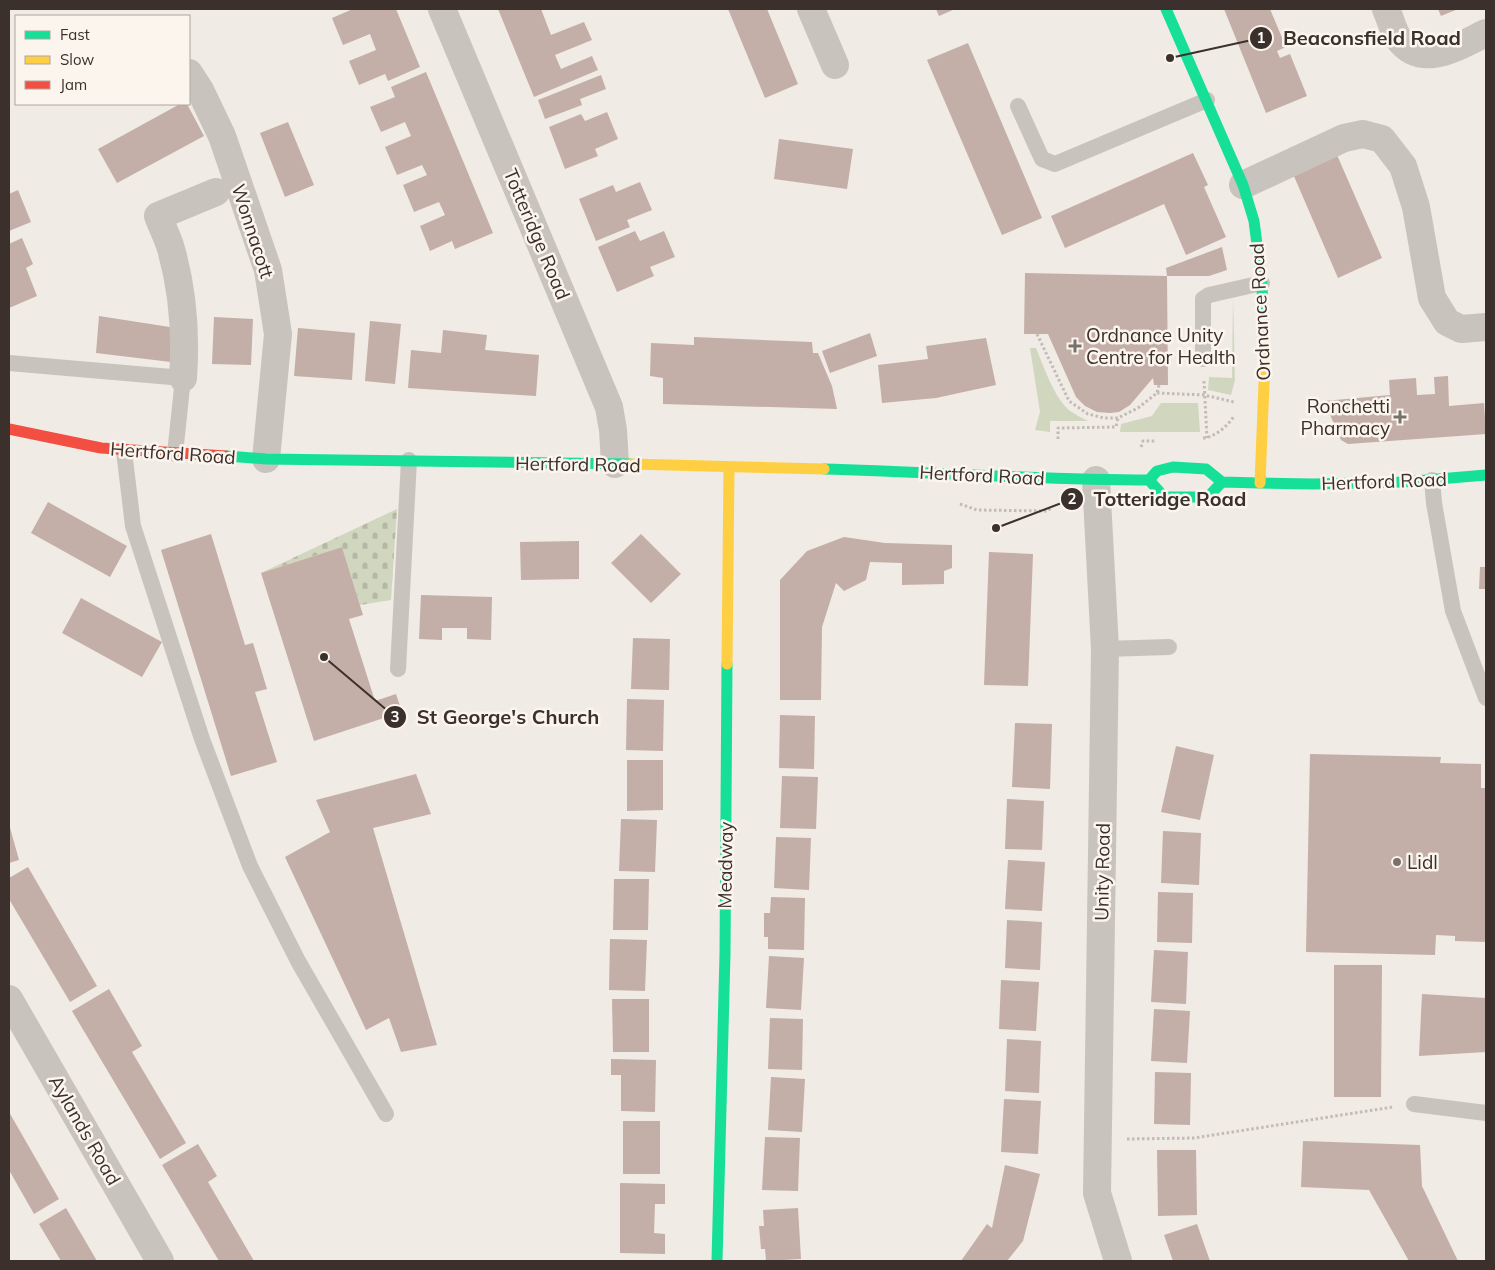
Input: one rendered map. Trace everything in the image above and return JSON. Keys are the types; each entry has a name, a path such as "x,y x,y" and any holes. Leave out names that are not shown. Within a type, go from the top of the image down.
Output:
{"main road":[{"name":"Ordnance Road","path":"1166,9 1243,185 1254,221 1262,283 1264,383 1260,483"},
{"name":"Hertford Road","path":"9,429 101,448 266,459 615,464 922,472 1096,480 1149,480 1157,471 1173,468 1206,469 1222,482 1323,484 1432,480 1486,475"},
{"name":"Meadway","path":"718,1261 724,954 729,468"},
{"path":"1149,480 1164,497 1208,497 1222,482"}],"street":[{"name":"Totteridge Road","path":"442,9 609,407 613,430 615,464"},
{"path":"811,9 835,65"},
{"path":"1386,9 1398,38 1414,52 1437,55 1486,33"},
{"name":"Wonnacott","path":"190,75 200,90 222,136 268,270 278,334 266,459"},
{"path":"1243,185 1344,138 1363,134 1382,139 1403,166 1416,207 1432,298 1447,322 1461,329 1486,327"},
{"path":"183,378 185,345 182,299 171,248 158,216 216,192"},
{"name":"Unity Road","path":"1096,480 1106,648 1097,1193 1118,1261"},
{"name":"Aylands Road","path":"9,999 160,1261"}],"lane":[{"path":"1018,106 1042,159 1056,164 1207,100"},
{"path":"1203,359 1203,300 1210,295 1262,283"},
{"path":"9,363 183,378 175,454"},
{"path":"124,450 133,526 202,739 250,866 298,961 386,1114"},
{"path":"398,668 409,460"},
{"path":"1432,480 1453,611 1486,698"},
{"path":"1106,648 1169,647"},
{"path":"1414,1104 1486,1113"}],"path":[{"path":"1037,334 1069,401 1088,414 1104,418 1118,418 1138,408 1157,393 1204,394 1237,403"},
{"path":"1203,359 1207,438"},
{"path":"1157,393 1158,385"},
{"path":"1058,439 1058,428 1116,427 1118,418"},
{"name":"Hertford Road","path":"951,501 977,510 1039,511"},
{"path":"1098,1140 1194,1138 1414,1104"}],"green space":[{"path":"1233,296 1235,380 1231,395 1208,390 1209,377 1232,378"},
{"path":"1030,348 1036,348 1050,382 1064,405 1070,411 1088,421 1050,421 1050,432 1035,430 1040,412"},
{"path":"1161,403 1198,403 1200,432 1120,432 1121,424 1152,416"},
{"path":"397,509 391,600 360,605 342,547 261,573"}],"building":[{"path":"353,9 396,9 420,67 388,81 385,74 359,85 349,61 376,50 370,34 343,45 332,18"},
{"path":"498,9 541,9 551,35 584,22 592,40 555,55 561,69 592,56 598,70 534,97"},
{"path":"728,9 767,9 798,84 765,98"},
{"path":"936,9 955,9 939,16"},
{"path":"1224,9 1270,9 1286,47 1277,51 1280,58 1290,54 1307,96 1266,113"},
{"path":"1438,9 1458,9 1441,16"},
{"path":"968,43 1042,218 1002,235 927,60"},
{"path":"426,72 493,233 455,249 452,241 430,251 420,226 445,215 439,202 414,212 403,185 427,175 422,165 397,175 385,147 411,136 405,122 381,132 370,107 395,97 391,87"},
{"path":"601,75 606,89 580,99 582,105 545,119 538,100"},
{"path":"178,105 188,105 204,136 117,183 98,149"},
{"path":"607,112 618,139 595,149 598,156 565,169 549,127 581,114 585,121"},
{"path":"288,122 314,185 285,197 260,133"},
{"path":"779,139 853,149 847,189 774,179"},
{"path":"1193,153 1208,185 1204,187 1226,237 1186,255 1164,204 1065,248 1051,216"},
{"path":"1337,155 1382,258 1338,278 1293,174"},
{"path":"640,182 652,210 627,220 630,227 596,241 579,199 613,185 616,192"},
{"path":"18,190 31,222 9,231 9,194"},
{"path":"635,231 640,241 664,231 675,257 650,267 654,276 617,292 598,247"},
{"path":"22,238 33,264 26,268 37,296 9,308 9,244"},
{"path":"1222,247 1227,270 1209,276 1167,276 1166,268"},
{"path":"1025,273 1167,276 1168,385 1154,385 1153,378 1130,405 1119,412 1097,412 1085,406 1076,397 1048,334 1024,334"},
{"path":"99,316 176,328 171,362 96,353"},
{"path":"214,317 253,319 251,365 212,364"},
{"path":"370,321 401,324 395,384 365,381"},
{"path":"298,328 355,333 352,380 294,376"},
{"path":"443,330 487,335 485,350 539,355 536,396 408,388 411,350 441,353"},
{"path":"870,333 877,356 830,373 822,351"},
{"path":"694,337 812,342 813,353 818,353 832,386 837,409 663,404 663,378 650,376 651,343 694,345"},
{"path":"986,338 996,385 936,398 882,403 878,365 928,359 926,346"},
{"path":"1448,376 1449,406 1484,403 1486,434 1348,444 1341,440 1324,401 1390,395 1389,380 1416,378 1417,395 1435,394 1434,377"},
{"path":"48,502 127,546 110,577 31,533"},
{"path":"211,534 245,645 253,643 267,689 255,692 277,762 231,776 161,550"},
{"path":"641,534 681,574 651,603 611,563"},
{"path":"844,537 885,543 952,545 952,568 944,571 944,584 902,585 902,563 870,562 866,580 844,591 836,583 822,627 821,700 780,700 780,580 807,551"},
{"path":"579,541 579,579 521,580 520,542"},
{"path":"342,547 363,615 349,619 375,701 396,694 402,712 314,741 261,573"},
{"path":"989,552 1033,554 1028,686 984,685"},
{"path":"1480,567 1486,567 1486,589 1479,589"},
{"path":"421,595 492,597 491,640 467,639 467,628 442,628 442,640 419,639"},
{"path":"81,598 162,642 142,677 62,633"},
{"path":"633,638 670,639 669,690 631,689"},
{"path":"627,699 664,700 663,751 626,750"},
{"path":"780,715 815,716 814,769 779,768"},
{"path":"1015,723 1052,724 1050,789 1012,787"},
{"path":"1176,746 1214,755 1200,820 1161,812"},
{"name":"Lidl","path":"1310,754 1441,757 1440,763 1481,764 1481,788 1486,788 1486,942 1455,941 1455,936 1436,935 1435,955 1306,952"},
{"path":"627,760 663,760 663,810 627,811"},
{"path":"416,774 431,814 373,828 437,1045 401,1052 389,1018 366,1030 285,857 330,832 316,800"},
{"path":"782,776 818,777 816,829 780,828"},
{"path":"1007,799 1044,801 1042,850 1005,849"},
{"path":"621,819 657,820 655,872 619,871"},
{"path":"9,824 19,860 9,863"},
{"path":"1163,831 1201,833 1199,885 1161,883"},
{"path":"776,837 811,838 809,890 774,888"},
{"path":"1008,860 1045,862 1042,911 1005,909"},
{"path":"28,867 97,986 70,1002 9,899 9,878"},
{"path":"614,879 649,879 648,930 613,930"},
{"path":"1158,892 1193,893 1192,943 1157,942"},
{"path":"771,897 805,898 804,950 768,949 768,937 764,937 764,913 770,913"},
{"path":"1007,920 1042,922 1040,970 1005,968"},
{"path":"610,939 647,940 645,991 609,990"},
{"path":"1154,950 1188,952 1186,1004 1151,1002"},
{"path":"769,956 804,958 801,1010 766,1008"},
{"path":"1334,965 1382,965 1381,1097 1334,1097"},
{"path":"1001,980 1039,982 1036,1031 999,1029"},
{"path":"109,989 142,1046 132,1052 186,1143 160,1159 72,1011"},
{"path":"1422,994 1486,998 1486,1052 1419,1056"},
{"path":"612,999 649,999 649,1052 613,1052"},
{"path":"1154,1009 1190,1011 1187,1063 1151,1061"},
{"path":"770,1018 803,1019 802,1070 768,1069"},
{"path":"1007,1039 1041,1041 1039,1093 1005,1091"},
{"path":"611,1059 656,1060 655,1112 621,1111 621,1075 611,1075"},
{"path":"1155,1072 1191,1073 1190,1125 1154,1124"},
{"path":"771,1077 805,1079 802,1132 768,1130"},
{"path":"1004,1099 1041,1101 1038,1154 1001,1152"},
{"path":"9,1112 59,1199 34,1214 9,1170"},
{"path":"623,1121 660,1121 660,1174 623,1174"},
{"path":"765,1137 800,1138 798,1191 762,1190"},
{"path":"1303,1141 1420,1145 1422,1186 1458,1261 1409,1261 1369,1190 1301,1187"},
{"path":"198,1144 217,1176 208,1182 254,1261 219,1261 162,1165"},
{"path":"1157,1150 1196,1150 1197,1215 1158,1216"},
{"path":"1005,1165 1040,1174 1023,1241 1007,1261 961,1261 987,1224 992,1228"},
{"path":"620,1183 665,1184 665,1204 655,1204 654,1233 665,1234 665,1254 620,1253"},
{"path":"66,1208 97,1261 61,1261 39,1224"},
{"path":"798,1208 801,1259 766,1261 765,1249 761,1249 759,1226 764,1226 763,1210"},
{"path":"1197,1224 1210,1261 1173,1261 1164,1235"}],"traffic: fast":[{"path":"1166,9 1243,185 1254,221 1262,283 1263,322"},
{"path":"226,456 266,459 631,464"},
{"path":"824,469 1068,479 1149,480 1157,471 1173,467 1206,469 1222,482 1313,484 1403,482 1486,475"},
{"path":"1149,480 1164,497 1208,497 1222,482"},
{"path":"717,1261 725,954 727,664"}],"traffic: slow":[{"path":"1260,483 1264,383 1263,322"},
{"path":"631,464 824,469"},
{"path":"727,664 729,468"}],"traffic: jam":[{"path":"9,429 101,448 226,456"}],"place":[{"name":"Beaconsfield Road","path":"1170,58"},
{"name":"Ordnance Unity Centre for Health","path":"1075,346"},
{"name":"Ronchetti Pharmacy","path":"1400,417"},
{"name":"Totteridge Road","path":"996,528"},
{"name":"St George's Church","path":"324,657"},
{"name":"Lidl","path":"1397,862"}]}
